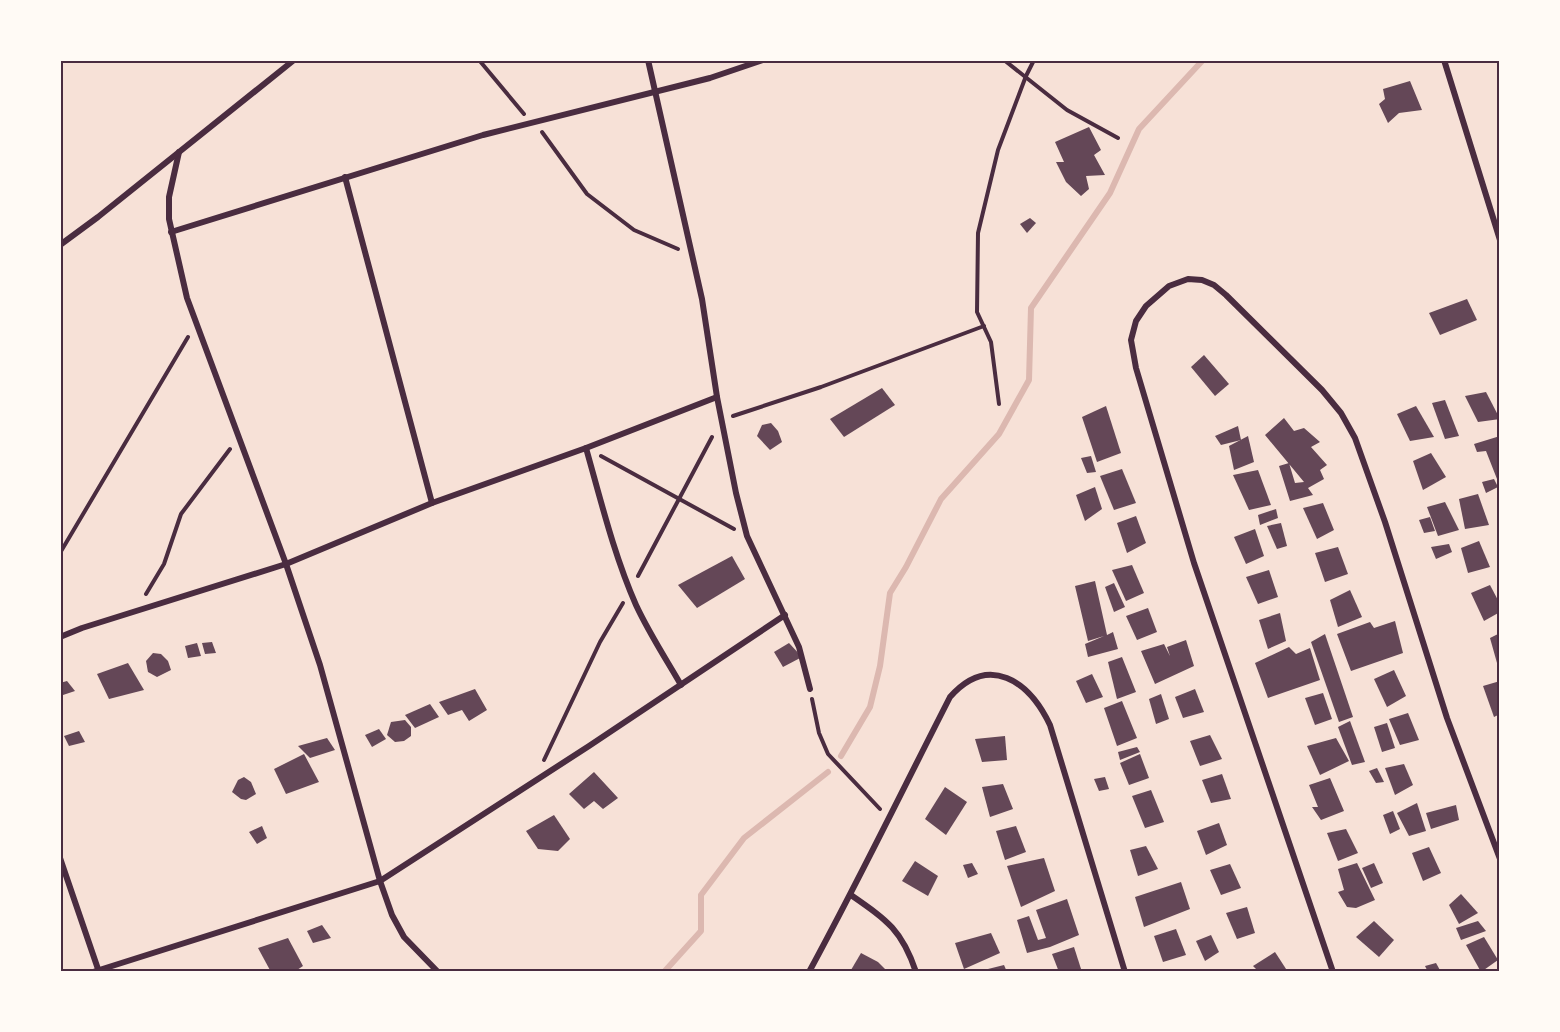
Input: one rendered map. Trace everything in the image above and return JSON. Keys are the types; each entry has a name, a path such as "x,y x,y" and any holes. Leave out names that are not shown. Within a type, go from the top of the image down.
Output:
{"street":[{"path":"60,245 98,218 294,60"},
{"path":"648,60 702,299 721,420 747,536 799,647 810,689"},
{"path":"171,232 345,177 532,123 710,78 763,60"},
{"path":"1444,60 1500,240"},
{"path":"179,152 169,197 171,232 187,298 286,564 320,665 380,881 404,937 438,972"},
{"path":"345,177 432,503"},
{"path":"1333,972 1194,563 1136,368 1131,340 1136,321 1155,296 1169,286 1188,279 1202,280 1214,285 1322,390 1341,413 1355,438 1385,522 1447,718 1500,859"},
{"path":"60,637 137,610 286,564 432,503 586,448 717,397"},
{"path":"586,448 630,590 637,607 681,685"},
{"path":"60,858 97,971 380,881 785,615"},
{"path":"809,972 851,896 950,697 958,687 976,676 988,674 1000,675 1028,692 1044,712 1050,725 1125,972"},
{"path":"851,896 884,918 898,934 909,951 916,972"}],"path":[{"path":"479,60 532,123 546,135 587,194 634,230 693,256"},
{"path":"1004,60 1067,110 1118,138"},
{"path":"999,404 991,342 978,312 978,232 999,150 1034,60"},
{"path":"60,553 196,323"},
{"path":"721,420 821,387 984,326"},
{"path":"137,610 164,564 181,514 238,439"},
{"path":"586,448 747,536"},
{"path":"810,689 819,733 828,754 888,818"}],"building":[{"path":"1410,81 1422,110 1399,113 1388,123 1379,104 1385,99 1383,89"},
{"path":"1089,127 1101,150 1094,155 1105,175 1086,176 1089,189 1081,196 1066,182 1056,162 1064,162 1055,142"},
{"path":"1030,218 1036,223 1027,233 1020,224"},
{"path":"1467,299 1477,320 1440,335 1429,313"},
{"path":"1204,355 1229,384 1215,396 1191,367"},
{"path":"882,388 895,405 844,437 830,419"},
{"path":"1486,392 1500,419 1478,422 1465,396"},
{"path":"1445,400 1459,436 1445,439 1432,403"},
{"path":"1106,406 1121,453 1097,462 1082,417"},
{"path":"1416,406 1434,437 1410,441 1397,414"},
{"path":"1284,418 1294,431 1304,428 1320,442 1311,447 1327,465 1320,470 1324,479 1308,488 1313,495 1290,501 1279,466 1288,463 1265,435","holes":["1289,464 1304,482 1295,483"]},
{"path":"771,423 778,431 782,442 770,450 757,436 762,425"},
{"path":"1238,426 1241,440 1221,445 1215,436"},
{"path":"1248,436 1254,462 1234,470 1229,446"},
{"path":"1500,436 1500,477 1497,479 1486,451 1477,452 1474,444"},
{"path":"1431,453 1446,477 1423,490 1413,461"},
{"path":"1091,456 1096,472 1087,473 1081,458"},
{"path":"1122,469 1136,503 1114,510 1100,476"},
{"path":"1258,470 1271,505 1249,510 1233,475"},
{"path":"1494,479 1498,487 1486,493 1482,482"},
{"path":"1095,487 1102,509 1085,521 1076,495"},
{"path":"1478,494 1489,525 1465,529 1459,499"},
{"path":"1445,502 1459,530 1438,536 1427,507"},
{"path":"1323,503 1334,530 1317,539 1303,508"},
{"path":"1276,509 1278,518 1260,525 1258,515"},
{"path":"1136,516 1146,543 1127,553 1117,523"},
{"path":"1430,517 1435,531 1424,533 1419,520"},
{"path":"1281,523 1287,546 1277,549 1267,526"},
{"path":"1255,529 1264,556 1246,564 1234,537"},
{"path":"1479,541 1490,567 1468,573 1461,548"},
{"path":"1449,544 1452,552 1436,559 1431,547"},
{"path":"1338,547 1348,574 1325,582 1315,553"},
{"path":"732,556 745,579 697,608 678,585"},
{"path":"1132,565 1144,593 1126,601 1112,570"},
{"path":"1269,570 1278,597 1258,604 1246,577"},
{"path":"1095,581 1107,635 1113,632 1118,649 1088,657 1085,644 1104,636 1088,641 1075,586"},
{"path":"1114,583 1125,607 1114,612 1105,587"},
{"path":"1490,585 1500,604 1500,612 1484,621 1471,593"},
{"path":"1350,590 1362,617 1338,627 1330,600"},
{"path":"1148,608 1157,632 1137,640 1126,616"},
{"path":"1280,613 1286,641 1268,649 1259,620"},
{"path":"1395,621 1403,653 1351,671 1337,634 1370,622 1374,628"},
{"path":"1500,633 1500,662 1497,663 1490,638"},
{"path":"1325,634 1353,717 1339,722 1311,642"},
{"path":"1186,640 1194,666 1155,684 1141,651 1164,644 1170,656 1167,647"},
{"path":"212,642 216,653 205,654 202,643"},
{"path":"197,643 201,656 188,658 185,646"},
{"path":"789,643 802,657 783,667 774,652"},
{"path":"1289,647 1296,654 1310,648 1320,680 1268,698 1255,663"},
{"path":"153,653 161,654 168,661 171,670 157,677 148,672 146,661"},
{"path":"1122,657 1136,692 1117,699 1108,662"},
{"path":"128,663 144,690 109,699 97,674"},
{"path":"1394,670 1406,696 1387,707 1374,679"},
{"path":"1092,674 1103,697 1086,703 1076,681"},
{"path":"67,681 75,691 60,696 60,683"},
{"path":"1500,681 1500,714 1494,717 1483,686"},
{"path":"475,689 487,710 469,721 462,710 448,715 439,702"},
{"path":"1195,689 1204,712 1183,718 1175,697"},
{"path":"1323,693 1332,719 1315,725 1305,698"},
{"path":"1161,694 1169,719 1156,724 1149,699"},
{"path":"1122,701 1137,738 1117,746 1104,708"},
{"path":"430,704 439,717 415,728 405,715"},
{"path":"1408,713 1419,740 1400,745 1389,719"},
{"path":"405,720 411,727 411,736 404,741 395,742 387,735 391,722"},
{"path":"1350,721 1365,762 1352,765 1338,727"},
{"path":"1387,723 1395,748 1382,752 1374,727"},
{"path":"379,729 386,739 372,747 365,735"},
{"path":"79,731 85,742 69,746 64,736"},
{"path":"1210,735 1222,759 1200,766 1190,741"},
{"path":"1005,736 1007,760 982,762 975,739"},
{"path":"327,738 335,750 310,758 298,746"},
{"path":"1336,738 1349,761 1320,775 1307,746"},
{"path":"1137,747 1140,752 1120,760 1118,752"},
{"path":"304,754 319,782 286,794 274,769"},
{"path":"1140,754 1149,778 1129,785 1120,763"},
{"path":"1404,764 1413,785 1395,795 1385,768"},
{"path":"1377,768 1384,782 1376,783 1369,771"},
{"path":"594,772 618,798 603,809 594,801 584,809 569,794"},
{"path":"1222,774 1231,799 1211,803 1202,780"},
{"path":"244,777 251,782 256,794 246,800 232,792 238,780"},
{"path":"1105,777 1109,789 1099,791 1094,779"},
{"path":"1330,778 1344,811 1321,820 1312,807 1318,807 1309,785"},
{"path":"1003,784 1013,809 990,817 982,787"},
{"path":"945,787 967,802 946,835 925,819"},
{"path":"1151,790 1164,822 1145,828 1132,796"},
{"path":"1417,803 1426,831 1409,836 1397,813"},
{"path":"1456,805 1459,820 1431,829 1426,813"},
{"path":"1393,811 1400,829 1390,834 1383,815"},
{"path":"554,815 570,839 558,851 538,849 526,831"},
{"path":"1219,823 1227,845 1206,855 1197,831"},
{"path":"262,826 267,838 257,844 249,832"},
{"path":"1016,826 1026,852 1005,860 996,831"},
{"path":"1346,829 1358,853 1338,861 1327,833"},
{"path":"1146,846 1158,869 1138,876 1130,850"},
{"path":"1429,847 1441,873 1423,881 1412,853"},
{"path":"1044,858 1055,891 1021,907 1007,866"},
{"path":"915,861 938,876 928,896 902,881"},
{"path":"972,863 978,874 968,878 963,865"},
{"path":"1357,863 1375,900 1356,908 1347,907 1338,892 1344,890 1338,869"},
{"path":"1374,863 1383,883 1371,888 1362,868"},
{"path":"1230,864 1241,888 1221,895 1210,870"},
{"path":"1181,882 1190,909 1144,927 1135,897"},
{"path":"1461,894 1478,913 1459,924 1449,905"},
{"path":"1067,899 1079,935 1050,947 1027,953 1017,920 1029,916 1038,940 1046,938 1036,910"},
{"path":"1247,907 1255,933 1237,939 1226,913"},
{"path":"1374,921 1394,940 1379,957 1356,937"},
{"path":"1478,921 1486,931 1461,940 1456,928"},
{"path":"322,925 331,938 313,943 307,931"},
{"path":"1176,929 1186,955 1163,962 1154,936"},
{"path":"991,933 1000,953 964,969 955,943"},
{"path":"1211,935 1219,952 1205,961 1196,941"},
{"path":"1484,937 1498,960 1481,972 1466,945"},
{"path":"288,938 303,966 294,972 271,972 258,948"},
{"path":"1074,947 1082,972 1059,972 1052,954"},
{"path":"1275,952 1288,972 1259,972 1253,966"},
{"path":"861,953 878,962 886,970 885,972 851,970"},
{"path":"1436,963 1441,972 1428,972 1425,966"},
{"path":"1004,965 1007,972 980,972 980,971"}],"waterway":[{"path":"841,756 870,707 880,666 890,593 941,499 999,434 1029,380 1031,308 1110,193 1139,129 1203,60"},
{"path":"664,972 701,931 701,895 744,838 828,772"}]}
